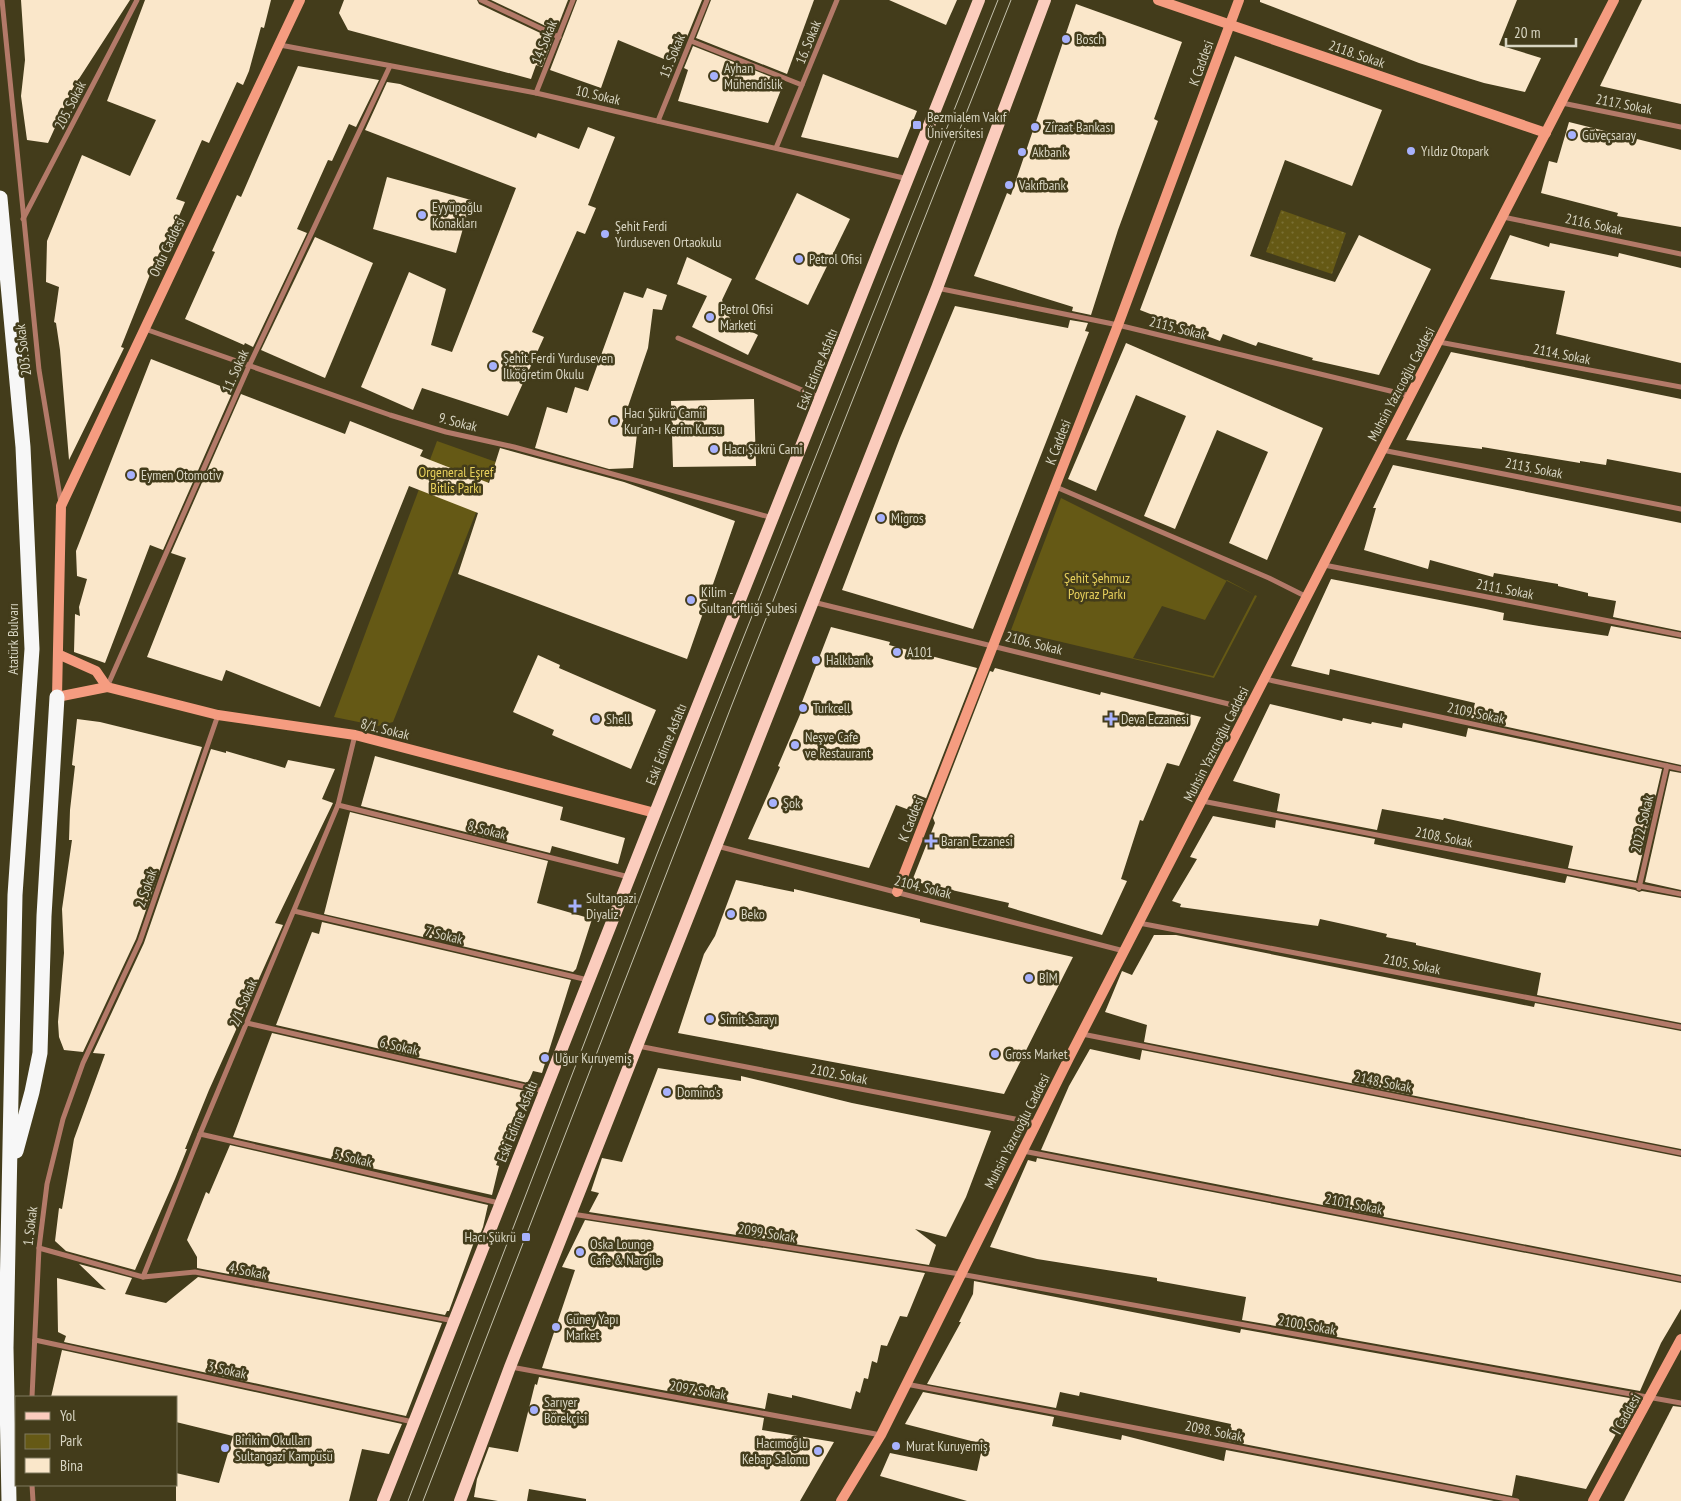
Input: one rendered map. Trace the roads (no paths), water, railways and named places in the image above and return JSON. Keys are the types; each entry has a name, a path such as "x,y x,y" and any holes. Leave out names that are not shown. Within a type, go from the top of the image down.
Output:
{"highway":[{"name":"Atatürk Bulvarı","path":"0,198 23,447 32,649 15,895 6,1348 9,1501"},
{"path":"10,1172 32,1092 40,1053 44,916 57,697"}],"main road":[{"name":"Ordu Caddesi","path":"61,506 300,0"},
{"name":"Eski Edirne Asfaltı","path":"383,1501 654,813 774,519 979,0"},
{"path":"460,1501 510,1367 937,288 1045,0"},
{"name":"2118. Sokak","path":"1158,0 1546,133"},
{"name":"K Caddesi","path":"897,892 1056,487 1239,0"},
{"name":"Muhsin Yazıcıoğlu Caddesi","path":"841,1501 881,1434 1081,1034 1308,598 1382,450 1412,396 1614,0"},
{"name":"203. Sokak","path":"57,697 60,655 61,506"},
{"path":"60,655 96,671 107,687"},
{"name":"8/1. Sokak","path":"57,697 107,687 218,715 355,735 654,813"},
{"name":"I Caddesi","path":"1593,1501 1681,1339"}],"street":[{"name":"203. Sokak","path":"2,0 22,220 39,370 61,506"},
{"name":"205. Sokak","path":"22,220 136,0"},
{"path":"481,0 559,37"},
{"name":"14. Sokak","path":"536,93 573,0"},
{"name":"15. Sokak","path":"658,121 707,0"},
{"name":"16. Sokak","path":"776,148 837,0"},
{"path":"691,41 802,85"},
{"name":"10. Sokak","path":"280,45 536,93 908,179"},
{"name":"11. Sokak","path":"107,687 249,366 390,66"},
{"name":"2117. Sokak","path":"1562,103 1681,127"},
{"name":"2116. Sokak","path":"1503,217 1681,254"},
{"name":"2115. Sokak","path":"937,288 1118,325 1412,396"},
{"name":"9. Sokak","path":"143,329 373,410 446,432 514,447 774,519"},
{"path":"678,338 822,398"},
{"name":"2114. Sokak","path":"1439,342 1681,388"},
{"name":"2113. Sokak","path":"1382,450 1681,509"},
{"path":"1056,487 1269,578 1308,598"},
{"name":"2111. Sokak","path":"1324,565 1681,636"},
{"name":"2106. Sokak","path":"813,602 995,645 1250,709"},
{"name":"2109. Sokak","path":"1265,679 1681,769"},
{"name":"2. Sokak","path":"83,1063 140,941 218,715"},
{"name":"2/1. Sokak","path":"143,1278 200,1134 338,805 355,735"},
{"name":"2022. Sokak","path":"1639,888 1667,766"},
{"name":"2108. Sokak","path":"1202,801 1639,888 1681,894"},
{"name":"8. Sokak","path":"338,805 630,878"},
{"name":"2104. Sokak","path":"717,846 1124,951"},
{"name":"7. Sokak","path":"294,911 589,980"},
{"name":"2105. Sokak","path":"1139,923 1681,1027"},
{"name":"6. Sokak","path":"247,1023 545,1091"},
{"name":"2148. Sokak","path":"1081,1034 1681,1153"},
{"name":"2102. Sokak","path":"638,1046 1036,1123"},
{"name":"1. Sokak","path":"32,1396 39,1248 47,1184 63,1119 83,1063"},
{"name":"5. Sokak","path":"200,1134 501,1204"},
{"name":"2101. Sokak","path":"1022,1151 1681,1279"},
{"name":"2099. Sokak","path":"571,1214 960,1274"},
{"name":"4. Sokak","path":"39,1248 143,1278 195,1272 454,1321"},
{"name":"2100. Sokak","path":"960,1274 1681,1403"},
{"name":"3. Sokak","path":"35,1340 414,1422"},
{"name":"2097. Sokak","path":"510,1367 881,1434"},
{"name":"2098. Sokak","path":"906,1384 1517,1501"},
{"path":"32,1486 33,1501"}],"tram line":[{"path":"408,1501 657,854 998,0"},
{"path":"423,1501 733,702 1011,0"}],"place":[{"name":"Bosch","path":"1066,39"},
{"name":"Ayhan Mühendislik","path":"714,76"},
{"name":"Bezmialem Vakıf Üniversitesi","path":"917,125"},
{"name":"Ziraat Bankası","path":"1035,127"},
{"name":"Güveçsaray","path":"1572,135"},
{"name":"Yıldız Otopark","path":"1411,151"},
{"name":"Akbank","path":"1022,152"},
{"name":"Vakıfbank","path":"1009,185"},
{"name":"Eyyüpoğlu Konakları","path":"422,215"},
{"name":"Şehit Ferdi Yurduseven Ortaokulu","path":"605,234"},
{"name":"Petrol Ofisi","path":"799,259"},
{"name":"Petrol Ofisi Marketi","path":"710,317"},
{"name":"Şehit Ferdi Yurduseven İlköğretim Okulu","path":"493,366"},
{"name":"Hacı Şükrü Camii Kur'an-ı Kerim Kursu","path":"614,421"},
{"name":"Hacı Şükrü Cami","path":"714,449"},
{"name":"Eymen Otomotiv","path":"131,475"},
{"name":"Migros","path":"881,518"},
{"name":"Kilim - Sultançiftliği Şubesi","path":"691,600"},
{"name":"A101","path":"897,652"},
{"name":"Halkbank","path":"816,660"},
{"name":"Turkcell","path":"803,708"},
{"name":"Shell","path":"596,719"},
{"name":"Deva Eczanesi","path":"1111,719"},
{"name":"Neşve Cafe ve Restaurant","path":"795,745"},
{"name":"Şok","path":"773,803"},
{"name":"Baran Eczanesi","path":"931,841"},
{"name":"Sultangazi Diyaliz","path":"575,906"},
{"name":"Beko","path":"731,914"},
{"name":"BİM","path":"1029,978"},
{"name":"Simit Sarayı","path":"710,1019"},
{"name":"Gross Market","path":"995,1054"},
{"name":"Uğur Kuruyemiş","path":"545,1058"},
{"name":"Domino's","path":"667,1092"},
{"name":"Hacı Şükrü","path":"526,1237"},
{"name":"Oska Lounge Cafe & Nargile","path":"580,1252"},
{"name":"Güney Yapı Market","path":"556,1327"},
{"name":"Sarıyer Börekçisi","path":"534,1410"},
{"name":"Murat Kuruyemiş","path":"896,1446"},
{"name":"Birikim Okulları Sultangazi Kampüsü","path":"225,1448"},
{"name":"Hacımoğlu Kebap Salonu","path":"818,1451"}],"park label":[{"name":"Orgeneral Eşref Bitlis Parkı","path":"456,480"},
{"name":"Şehit Şehmuz Poyraz Parkı","path":"1097,586"}]}
